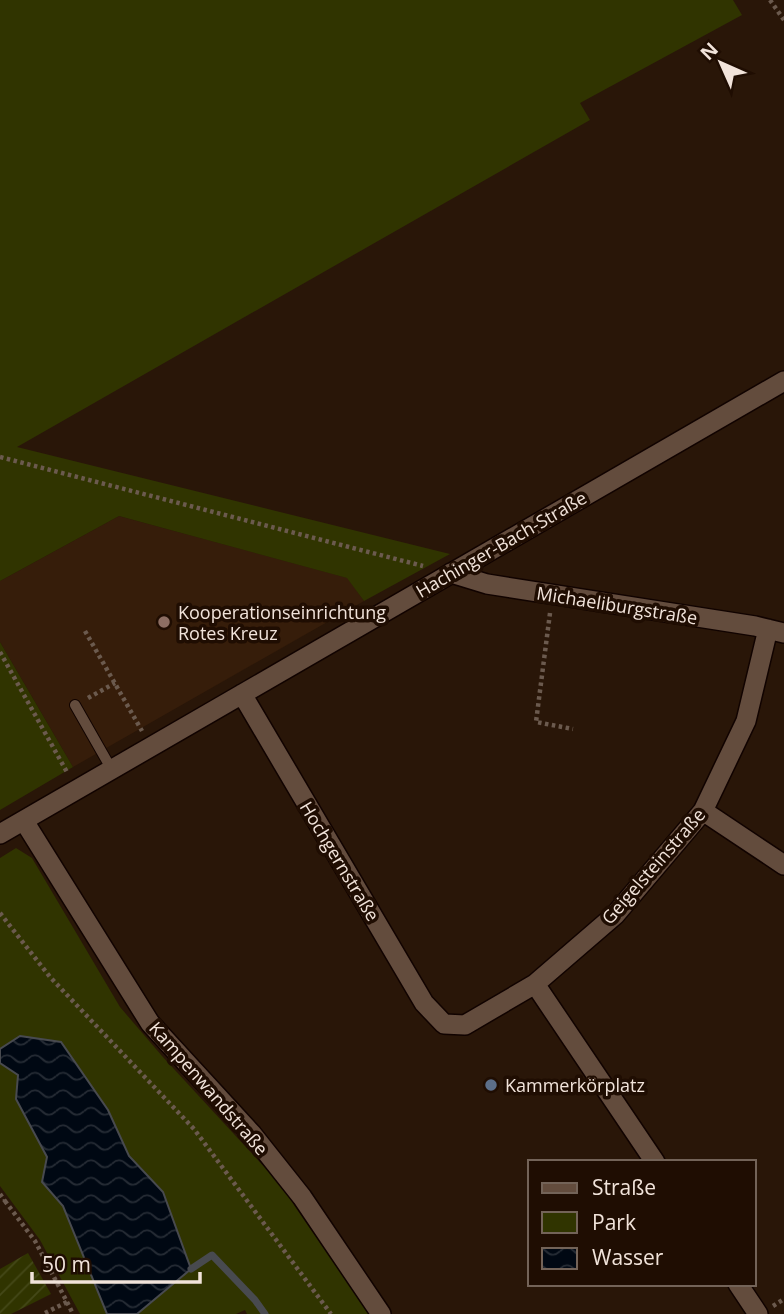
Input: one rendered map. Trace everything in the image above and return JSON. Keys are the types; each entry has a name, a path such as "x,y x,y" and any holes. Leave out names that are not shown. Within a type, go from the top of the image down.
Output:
{"street":[{"name":"Hachinger-Bach-Straße","path":"0,834 784,381"},
{"name":"Michaeliburgstraße","path":"452,573 487,584 776,631"},
{"name":"Geigelsteinstraße","path":"444,1024 465,1025 535,984 614,915 703,811 746,721 776,631"},
{"name":"Hochgernstraße","path":"242,694 424,1003 444,1024"},
{"path":"703,811 784,865"},
{"name":"Kampenwandstraße","path":"24,821 150,1023 251,1134 302,1197 382,1314"},
{"path":"535,984 654,1160"},
{"path":"739,1286 758,1314"}],"lane":[{"path":"75,705 112,770"}],"path":[{"path":"770,0 784,20"},
{"path":"0,457 452,573"},
{"path":"553,595 536,722 573,729"},
{"path":"85,631 151,747"},
{"path":"0,652 70,777"},
{"path":"75,705 114,682"},
{"path":"0,913 50,977 194,1129 331,1314"},
{"path":"0,1194 2,1202 35,1241 73,1314"},
{"path":"43,1314 67,1302"}],"shaded area":[{"name":"Kooperationseinrichtung Rotes Kreuz","path":"119,516 348,578 364,601 73,767 0,642 0,581"}],"green space":[{"path":"0,0 733,0 742,15 580,103 590,120 17,447 450,554 364,601 347,578 119,516 0,581"},
{"path":"0,642 73,767 0,810"},
{"path":"16,848 32,858 120,1007 279,1183 369,1314 247,1314 245,1310 236,1314 80,1314 40,1240 0,1186 0,858"},
{"path":"28,1253 51,1294 11,1314 0,1314 0,1269"}],"water":[{"path":"20,1036 61,1042 108,1110 129,1156 163,1192 191,1269 137,1314 107,1314 63,1206 42,1182 47,1157 16,1099 18,1075 0,1063 0,1049"}],"waterway":[{"path":"191,1269 212,1255 265,1314"}],"place":[{"name":"Kooperationseinrichtung Rotes Kreuz","path":"164,622"},
{"name":"Kammerkörplatz","path":"491,1085"}]}
